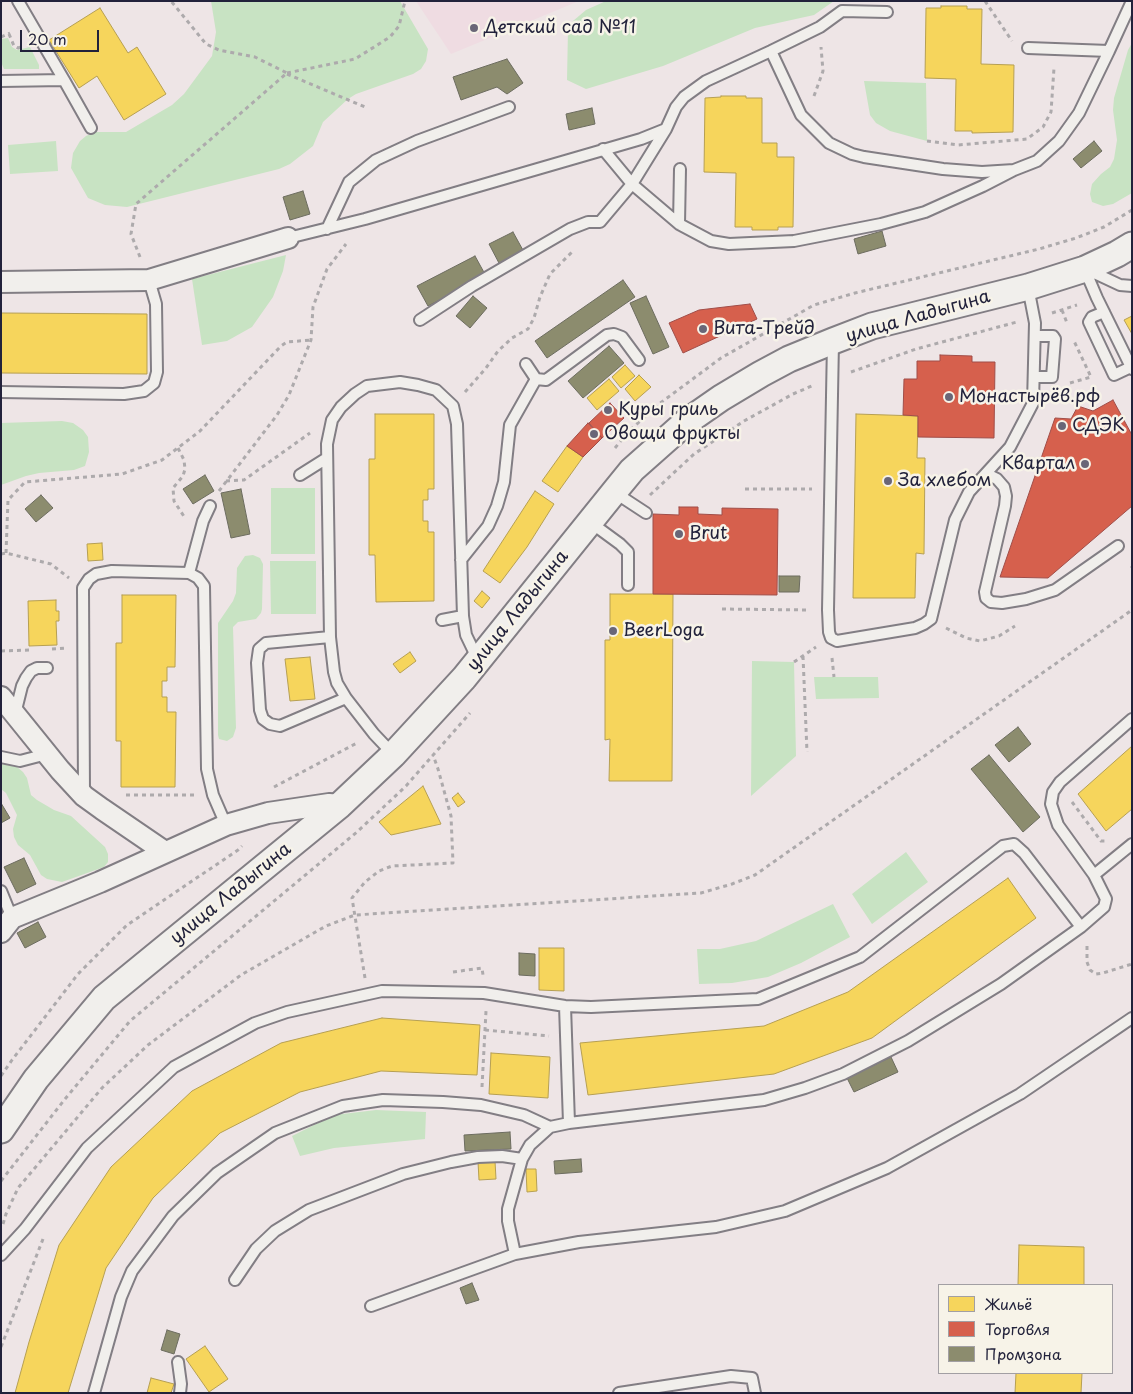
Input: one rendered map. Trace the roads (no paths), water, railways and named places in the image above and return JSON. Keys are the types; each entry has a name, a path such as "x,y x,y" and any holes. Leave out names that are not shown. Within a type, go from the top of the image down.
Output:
{"street":[{"path":"1,282 149,280 288,238"},
{"name":"улица Ладыгина","path":"1,1130 36,1079 104,998 340,805 393,755 478,661 632,470 662,443 715,401 789,360 872,326 1028,287 1085,269 1132,245"},
{"path":"1,697 84,796 166,852"},
{"path":"5,922 100,882 226,825 268,813 329,804 340,805"}],"lane":[{"path":"18,1 91,128"},
{"path":"603,149 632,184 679,224 710,241 729,244 794,241 881,224 924,212 1014,170 1038,161 1059,141 1079,113 1118,35 1132,1"},
{"path":"420,320 472,286 570,229 588,222 600,222 632,184 666,129 676,107 694,88 820,27 842,11 887,12"},
{"path":"1118,35 1132,22"},
{"path":"1028,48 1109,51"},
{"path":"771,52 801,116 828,143 852,154 864,157 943,169 982,172 1014,170"},
{"path":"1,81 64,80"},
{"path":"326,229 349,182 376,160 417,140 510,107"},
{"path":"288,238 365,219 641,139 666,129"},
{"path":"679,224 680,169"},
{"path":"1085,269 1120,286 1132,286"},
{"path":"1085,269 1131,368 1114,375 1089,322 1092,317 1104,312"},
{"path":"1,392 124,394 144,390 154,383 157,372 156,304 149,280"},
{"path":"833,341 828,610 829,632 831,638 837,641 915,628 931,619 955,520 969,492 1010,447 1033,402 1036,336 1028,287"},
{"path":"536,379 546,380 607,335 614,334 622,337 639,360"},
{"path":"1034,378 1052,377 1055,337 1036,336"},
{"path":"1104,354 1120,346"},
{"path":"1035,355 1054,355"},
{"path":"526,364 536,379"},
{"path":"460,560 488,526 497,506 504,482 510,425 536,379"},
{"path":"393,755 346,698 337,683 330,637 327,444 332,420 341,407 367,386 400,382 418,385 436,390 453,406 457,424 463,616 466,635 478,661"},
{"path":"300,475 327,458"},
{"path":"987,474 997,479 1004,487 1006,496 985,592 986,598 991,602 1002,603 1026,600 1055,590 1118,546"},
{"path":"614,492 646,513"},
{"path":"189,573 203,521 210,506"},
{"path":"589,521 628,552 628,585"},
{"path":"84,796 83,588 88,579 96,574 112,571 189,573 198,578 204,586 207,768 213,795 226,825"},
{"path":"442,620 463,616"},
{"path":"330,637 266,643 259,649 257,663 260,710 263,719 270,724 280,726 346,698"},
{"path":"16,714 22,686 26,678 31,671 37,668 47,668"},
{"path":"515,1254 508,1221 508,1209 522,1159 530,1145 550,1127 569,1123 764,1100 843,1074 908,1041 1001,984 1084,924 1104,907 1106,899 1094,875 1058,825 1051,804 1053,792 1060,782 1132,719"},
{"path":"1,757 20,761 47,754"},
{"path":"1,1255 25,1229 87,1148 174,1067 256,1023 287,1012 382,991 484,993 566,1006 591,1007 758,999 860,957 1003,846 1014,844 1024,853 1084,924"},
{"path":"1094,875 1132,844"},
{"path":"1,891 5,922"},
{"path":"566,1006 569,1123"},
{"path":"371,1306 515,1254 579,1242 716,1227 785,1211 888,1168 1020,1094 1132,1018"},
{"path":"94,1393 121,1297 132,1271 173,1216 217,1173 274,1133 343,1106 383,1100 481,1105 524,1115 550,1127"},
{"path":"235,1280 256,1249 275,1231 309,1210 403,1174 451,1162 502,1156 522,1159"},
{"path":"178,1362 181,1384 180,1393"},
{"path":"619,1393 731,1376 752,1378 755,1393"}],"place":[{"name":"Детский сад №11","path":"474,28"},
{"name":"Вита-Трейд","path":"703,329"},
{"name":"Монастырёв.рф","path":"949,397"},
{"name":"Куры гриль","path":"608,410"},
{"name":"СДЭК","path":"1062,426"},
{"name":"Овощи фрукты","path":"594,434"},
{"name":"Квартал","path":"1085,464"},
{"name":"За хлебом","path":"888,481"},
{"name":"Brut","path":"679,534"},
{"name":"BeerLoga","path":"613,631"}]}
